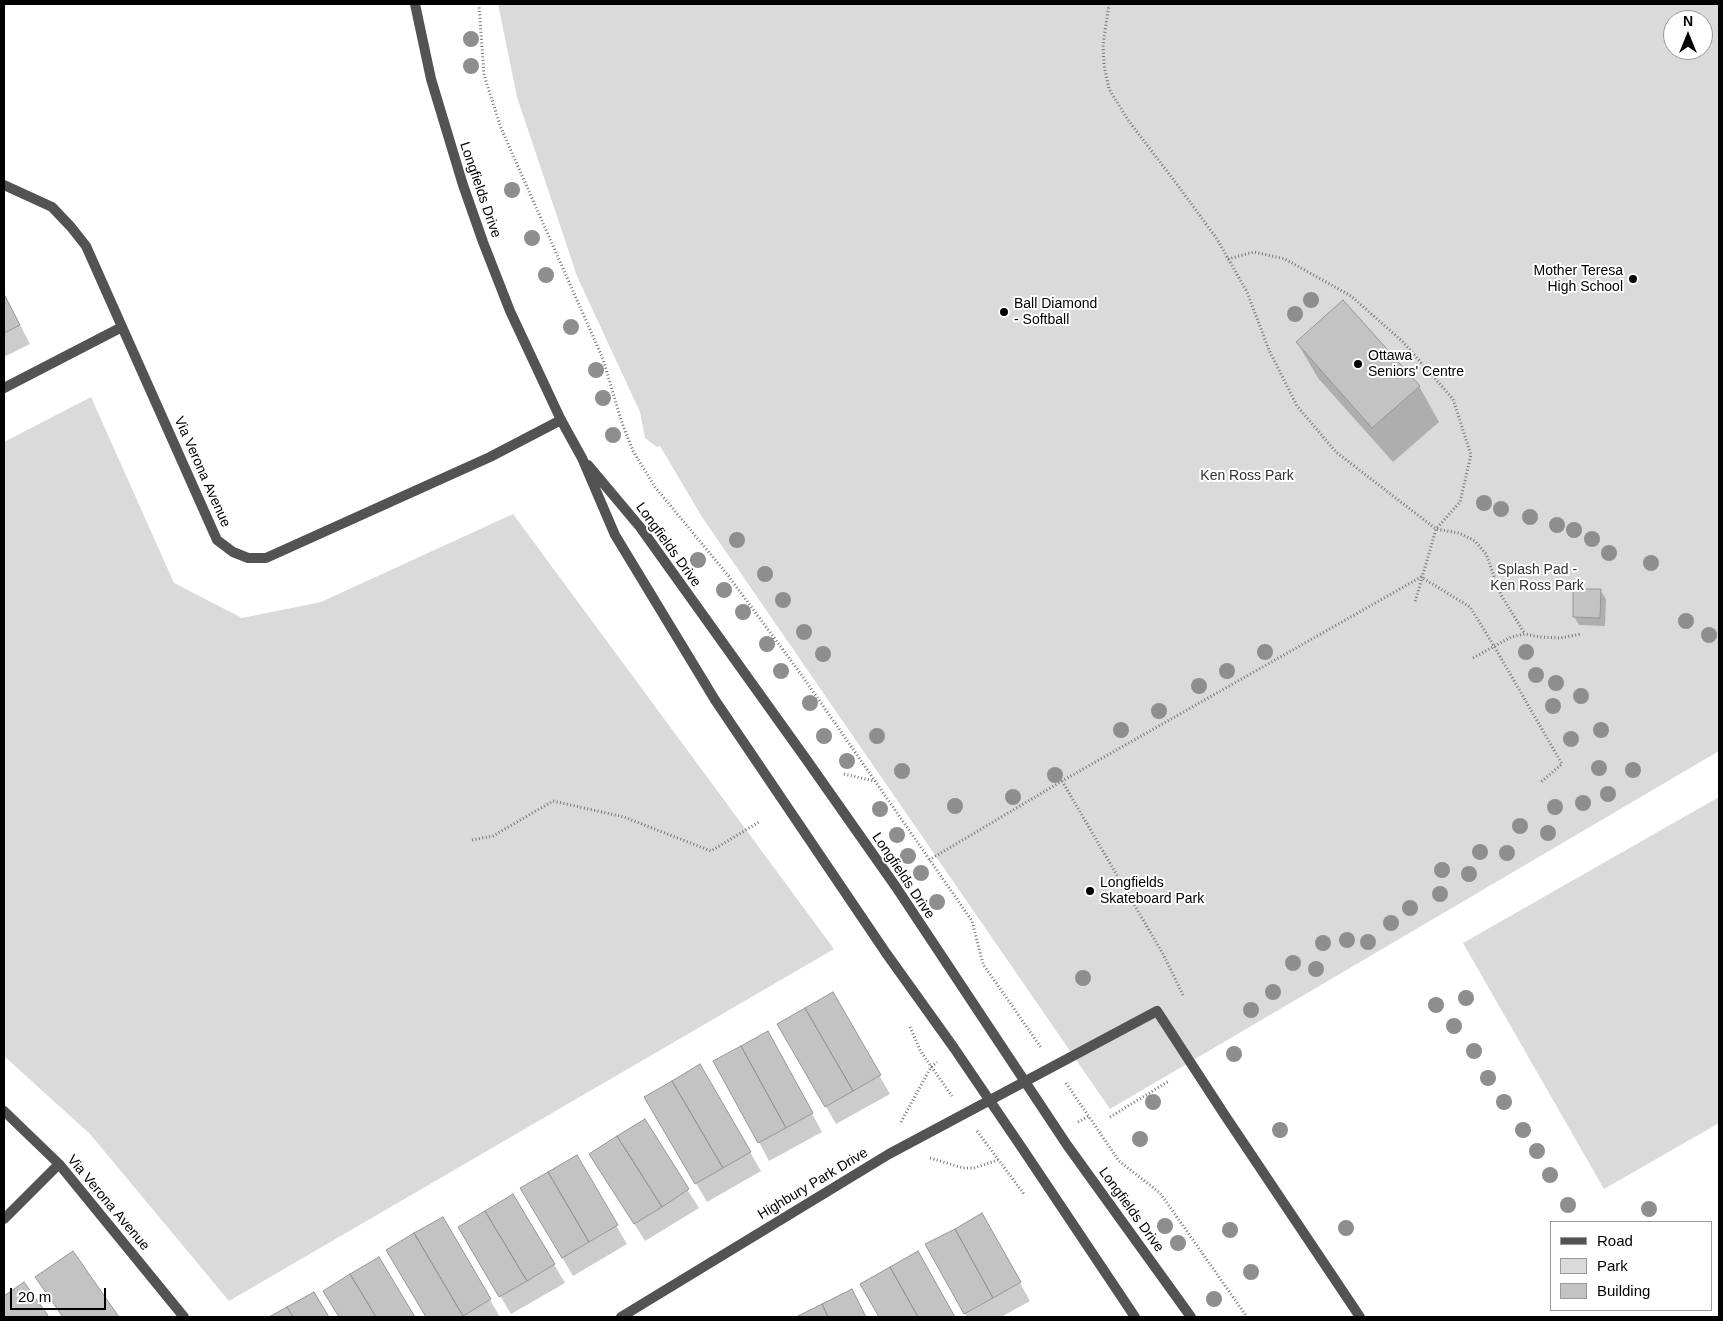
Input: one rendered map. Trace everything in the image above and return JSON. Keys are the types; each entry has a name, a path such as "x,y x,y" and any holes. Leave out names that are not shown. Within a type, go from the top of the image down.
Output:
{"street":[{"name":"Longfields Drive","path":"415,4 431,80 463,185 510,311 561,420 582,458 600,505 615,535 715,700 870,929 954,1048 1135,1317"},
{"name":"Via Verona Avenue","path":"4,184 52,207 86,246 217,540 233,552 248,558 266,558 490,457 561,420"},
{"path":"4,388 122,327"},
{"name":"Longfields Drive","path":"582,458 640,527 806,759 896,887 1067,1145 1191,1317"},
{"name":"Highbury Park Drive","path":"621,1317 889,1154 1157,1011 1360,1317"},
{"name":"Via Verona Avenue","path":"4,1111 59,1164 184,1317"},
{"path":"4,1219 59,1164"}],"path":[{"path":"479,4 484,75 501,128 603,359 622,423 633,451 655,488 727,574 875,781 972,921 983,964 1030,1033"},
{"path":"1108,4 1104,66 1109,89 1128,120 1218,239 1247,292 1269,350 1297,406 1336,452 1436,530 1460,533 1475,541 1486,554 1500,595 1525,634"},
{"path":"1228,259 1254,252 1286,259 1351,296 1402,341 1453,399 1471,455 1460,502 1436,530 1415,602"},
{"path":"929,860 1062,781 1421,577"},
{"path":"1421,577 1470,608 1494,646 1562,764 1541,782"},
{"path":"1473,658 1511,637 1525,634 1560,638 1582,634"},
{"path":"1062,781 1163,954 1183,995"},
{"path":"472,840 493,836 553,801 624,817 711,851 759,822"},
{"path":"889,1154 899,1127 931,1067"},
{"path":"1110,1117 1169,1081"},
{"path":"1089,1116 1119,1161 1160,1192 1247,1317"},
{"path":"899,1149 963,1168 981,1166"}],"green space":[{"name":"Ken Ross Park","path":"498,4 1719,4 1719,751 1110,1109 702,517 660,446 657,447 645,438 640,412 577,276 517,97"},
{"path":"91,397 174,583 242,618 321,602 513,514 834,949 229,1301 90,1134 4,1056 4,442"},
{"path":"1719,797 1719,1123 1604,1189 1463,943"}],"building":[{"path":"4,294 20,325 4,333"},
{"name":"Ottawa Seniors' Centre","path":"1343,300 1420,386 1372,428 1296,342"},
{"path":"1573,589 1601,589 1600,618 1573,617"},
{"path":"833,992 881,1075 853,1091 805,1008"},
{"path":"805,1008 853,1091 825,1107 777,1024"},
{"path":"768,1031 813,1113 786,1128 741,1046"},
{"path":"741,1046 786,1128 758,1143 713,1061"},
{"path":"700,1064 751,1152 723,1168 672,1081"},
{"path":"672,1081 723,1168 695,1184 644,1097"},
{"path":"645,1119 689,1189 662,1207 617,1136"},
{"path":"617,1136 662,1207 634,1224 589,1154"},
{"path":"577,1155 618,1225 589,1242 548,1172"},
{"path":"548,1172 589,1242 562,1258 520,1188"},
{"path":"513,1194 555,1264 527,1281 485,1211"},
{"path":"485,1211 527,1281 499,1297 458,1227"},
{"path":"982,1213 1021,1282 993,1298 955,1229"},
{"path":"443,1217 491,1299 463,1316 414,1233"},
{"path":"955,1229 993,1298 964,1314 925,1244"},
{"path":"414,1233 463,1316 426,1317 386,1250"},
{"path":"73,1251 119,1317 63,1317 35,1277"},
{"path":"918,1251 955,1317 918,1317 890,1267"},
{"path":"379,1257 415,1317 376,1317 350,1274"},
{"path":"890,1267 918,1317 879,1317 860,1284"},
{"path":"350,1274 376,1317 339,1317 323,1291"},
{"path":"24,1282 49,1317 4,1317 4,1296"},
{"path":"852,1289 866,1317 828,1317 822,1304"},
{"path":"314,1292 329,1317 293,1317 287,1307"},
{"path":"822,1304 828,1317 796,1317"},
{"path":"287,1307 293,1317 269,1317"}],"place":[{"name":"Mother Teresa High School","path":"1633,279"},
{"name":"Ball Diamond - Softball","path":"1004,312"},
{"name":"Ottawa Seniors' Centre","path":"1358,364"},
{"name":"Longfields Skateboard Park","path":"1090,891"}],"park label":[{"name":"Splash Pad - Ken Ross Park","path":"1537,578"}]}
